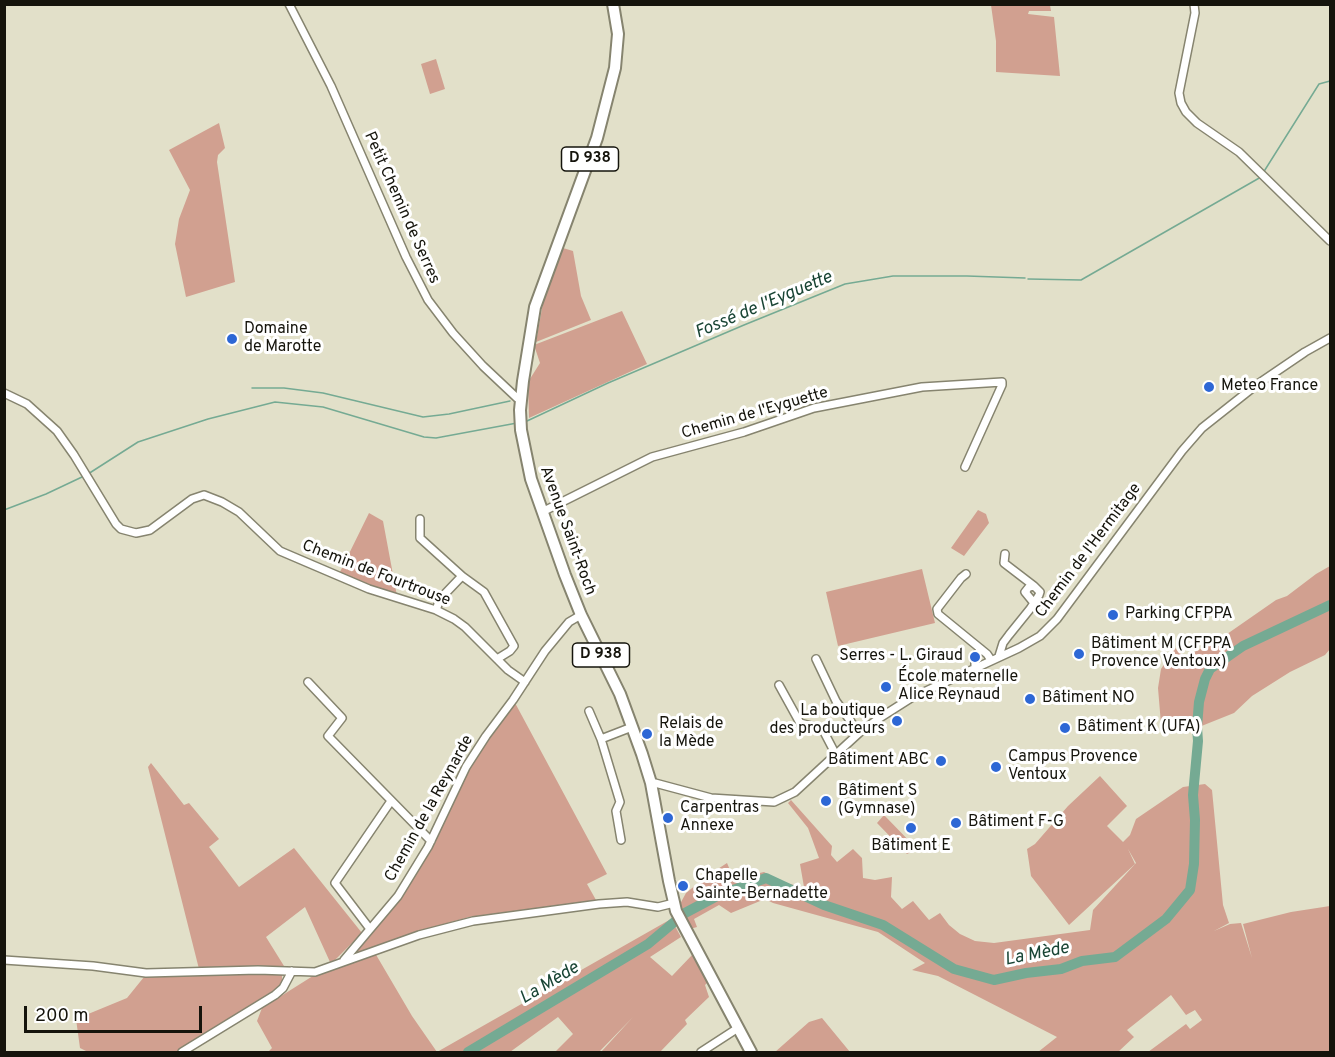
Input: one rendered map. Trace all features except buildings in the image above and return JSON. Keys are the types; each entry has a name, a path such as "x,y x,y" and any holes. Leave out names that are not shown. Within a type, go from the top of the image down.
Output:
{"main road":[{"name":"Avenue Saint-Roch","path":"613,4 618,51 610,90 591,157 535,307 521,399 520,422 528,468 542,512 581,615 616,685 651,783 677,912"},
{"name":"D 938","path":"677,912 751,1053"}],"street":[{"name":"Petit Chemin de Serres","path":"289,4 331,86 406,257 428,300 453,333 483,366 517,398 521,399"},
{"path":"1194,4 1195,13 1179,93 1186,112 1203,128 1239,152 1330,241"},
{"name":"Chemin de l'Hermitage","path":"651,783 711,798 774,802 795,792 859,733 911,698 1032,641 1049,628 1182,451 1202,428 1255,386 1330,338"},
{"name":"Chemin de l'Eyguette","path":"542,512 652,457 744,432 814,408 922,387 1002,382 965,467"},
{"name":"Chemin de Fourtrouse","path":"4,393 27,404 57,431 121,529 136,533 150,530 192,499 204,495 239,512 280,551 369,589 436,610 460,624 525,682"},
{"path":"420,519 420,538 462,576 484,592 514,646 497,659"},
{"path":"999,656 1003,643 1040,592 1004,563 1005,554"},
{"path":"966,574 937,612 987,654 991,660"},
{"path":"436,610 440,599 462,576"},
{"name":"Chemin de la Reynarde","path":"344,960 398,896 431,841 466,767 537,662 567,624 581,615"},
{"path":"975,667 975,657 981,649"},
{"path":"816,659 836,701 859,733"},
{"path":"308,682 342,718 328,736 431,841"},
{"path":"779,686 800,723 819,728 824,732 836,754"},
{"path":"589,711 601,739 620,802 616,812 621,840"},
{"path":"601,739 632,727"},
{"path":"370,929 335,883 391,801"},
{"path":"4,960 93,966 146,973 258,970 319,972 344,960 419,935 473,921 627,902 677,912"},
{"path":"182,1053 275,995 283,988 292,971"},
{"path":"701,1053 738,1028"}],"shaded area":[{"path":"991,5 1050,5 1051,11 1029,11 1028,14 1054,17 1060,76 996,72 996,41"},
{"path":"436,59 445,89 430,94 421,64"},
{"path":"219,123 225,148 218,155 217,162 235,282 186,297 175,244 179,219 190,190 169,150"},
{"path":"563,248 573,251 581,296 591,320 536,342 543,303"},
{"path":"622,311 647,364 529,418 528,382 540,363 534,345"},
{"path":"978,510 986,514 989,523 964,556 951,548"},
{"path":"369,513 383,521 397,596 340,572"},
{"path":"1330,566 1330,603 1240,644 1207,668 1201,680 1194,729 1161,724 1158,688 1161,669 1175,648 1184,657 1217,641"},
{"path":"922,569 935,623 838,646 826,592"},
{"path":"1330,609 1330,649 1325,655 1290,672 1252,696 1234,713 1199,727 1201,701 1211,671 1243,648"},
{"path":"514,701 607,874 587,884 596,900 469,917 352,954 395,903 467,768"},
{"path":"151,763 184,805 189,803 219,839 209,847 239,887 294,848 362,933 335,960 330,962 305,907 266,937 284,966 199,969 148,767"},
{"path":"1100,776 1127,806 1107,826 1123,842 1130,835 1136,819 1183,787 1205,784 1212,790 1223,905 1229,923 1214,931 1230,924 1241,923 1252,958 1243,924 1291,912 1330,906 1330,1052 1148,1052 1186,1024 1190,1029 1202,1020 1195,1010 1186,1015 1171,995 1127,1030 1134,1037 1118,1052 1038,1052 1057,1037 938,976 912,970 925,963 878,932 765,899 731,913 719,905 694,919 697,927 690,929 680,904 686,893 727,863 733,877 764,872 785,883 804,887 800,864 819,858 808,828 788,803 791,800 832,846 831,855 837,862 853,849 862,858 863,878 875,880 892,877 891,897 902,909 913,901 929,920 940,913 960,934 975,941 994,943 1090,930 1093,910 1136,863 1128,849 1135,864 1069,925 1031,876 1027,849 1035,844 1068,806"},
{"path":"884,815 917,849 907,854 877,823"},
{"path":"671,919 681,937 650,957 672,976 693,954 708,982 705,985 709,997 685,1020 687,1024 660,1052 601,1052 633,1017 599,1052 555,1052 573,1034 558,1017 510,1052 437,1052"},
{"path":"375,953 412,1016 437,1052 268,1052 272,1048 257,1021 262,1008 316,974"},
{"path":"279,972 282,975 282,984 275,992 247,1011 176,1052 88,1052 80,1048 76,1019 127,998 144,977"},
{"path":"822,1018 850,1052 775,1052 809,1022"}],"waterway":[{"name":"Fossé de l'Eyguette","path":"1263,173 1319,84 1330,81"},
{"name":"Fossé de l'Eyguette","path":"1028,279 1081,280 1261,177"},
{"name":"Fossé de l'Eyguette","path":"527,421 608,383 845,284 893,276 1025,278"},
{"path":"252,388 284,388 323,393 423,417 510,401"},
{"name":"Fossé de l'Eyguette","path":"88,474 138,442 208,419 275,402 323,407 424,437 436,438 517,423"},
{"name":"Fossé de l'Eyguette","path":"4,510 82,477"},
{"name":"La Mède","path":"468,1052 648,944 685,913 717,896 766,878 824,905 883,925 954,969 994,980 1061,969 1082,961 1115,957 1166,919 1190,890 1194,864 1193,795 1199,702 1210,669 1243,646 1330,605"}],"place":[{"name":"Domaine de Marotte","path":"232,339"},
{"name":"Meteo France","path":"1209,387"},
{"name":"Parking CFPPA","path":"1113,615"},
{"name":"Bâtiment M (CFPPA Provence Ventoux)","path":"1079,654"},
{"name":"Serres - L. Giraud","path":"975,657"},
{"name":"École maternelle Alice Reynaud","path":"886,687"},
{"name":"Bâtiment NO","path":"1030,699"},
{"name":"La boutique des producteurs","path":"897,721"},
{"name":"Bâtiment K (UFA)","path":"1065,728"},
{"name":"Relais de la Mède","path":"647,734"},
{"name":"Bâtiment ABC","path":"941,761"},
{"name":"Campus Provence Ventoux","path":"996,767"},
{"name":"Bâtiment S (Gymnase)","path":"826,801"},
{"name":"Carpentras Annexe","path":"668,818"},
{"name":"Bâtiment F-G","path":"956,823"},
{"name":"Bâtiment E","path":"911,828"},
{"name":"Chapelle Sainte-Bernadette","path":"683,886"}]}
